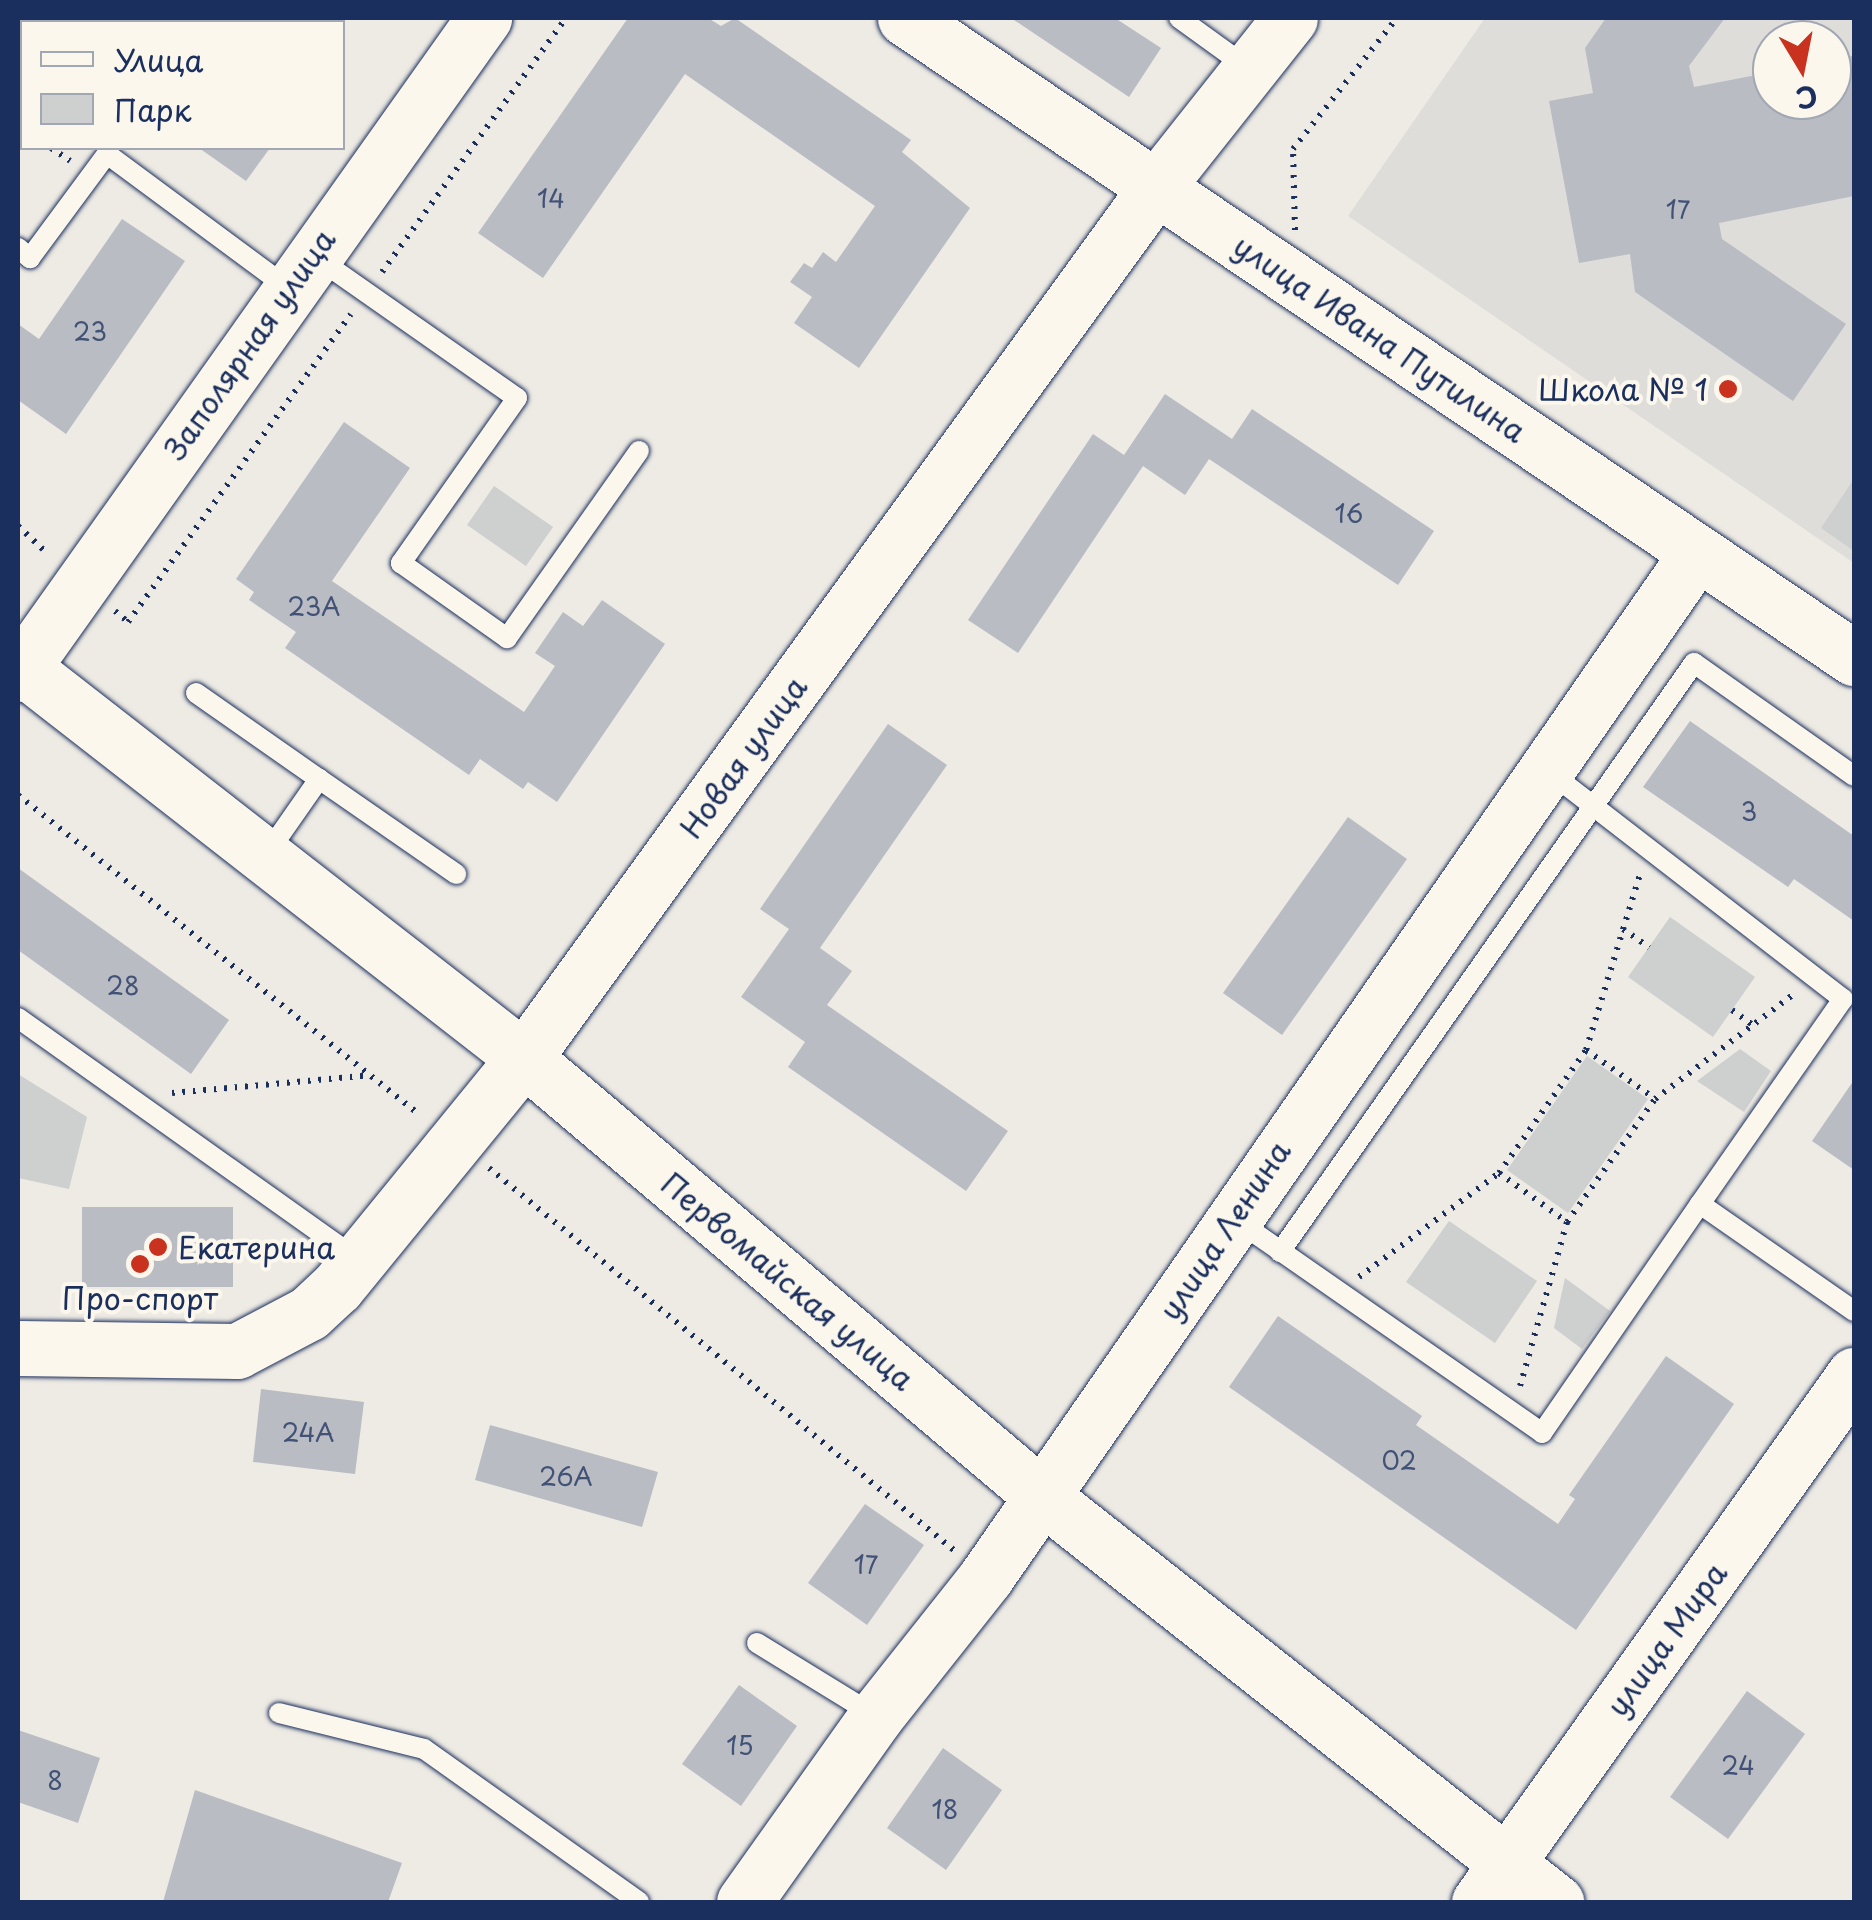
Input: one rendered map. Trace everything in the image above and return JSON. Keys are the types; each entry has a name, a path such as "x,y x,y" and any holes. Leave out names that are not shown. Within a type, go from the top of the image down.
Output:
{"street":[{"name":"Заполярная улица","path":"19,668 299,270 484,18"},
{"name":"улица Ивана Путилина","path":"905,18 1854,658"},
{"name":"Новая улица","path":"18,1348 237,1351 309,1313 360,1260 453,1138 524,1058 1157,186 1290,18"},
{"name":"улица Ленина","path":"744,1902 876,1716 986,1577 1043,1497 1232,1217 1697,553"},
{"name":"Первомайская улица","path":"19,668 524,1058 1492,1883 1556,1902"},
{"name":"улица Мира","path":"1492,1883 1854,1376"}],"lane":[{"path":"1179,18 1250,69"},
{"path":"18,248 30,258 110,151 299,270 366,293 517,398 401,563 508,638 639,451"},
{"path":"1280,1252 1694,663 1854,776"},
{"path":"196,693 456,874"},
{"path":"1232,1217 1542,1433 1844,999 1545,768"},
{"path":"265,856 319,780"},
{"path":"18,1018 360,1260"},
{"path":"1700,1204 1853,1306"},
{"path":"757,1644 876,1716"},
{"path":"280,1713 424,1749 639,1902"}],"path":[{"path":"18,526 128,622 566,18"},
{"path":"1272,265 1295,229 1292,148 1396,18"},
{"path":"18,796 366,1076 453,1138 986,1577"},
{"path":"1338,1292 1499,1172 1586,1050 1648,848"},
{"path":"1623,929 1649,947"},
{"path":"1512,1413 1567,1222 1654,1098 1816,978"},
{"path":"1732,1010 1753,1025"},
{"path":"1586,1050 1654,1098"},
{"path":"127,1097 366,1076"},
{"path":"1499,1172 1567,1222"}],"shaded area":[{"name":"Школа № 1","path":"1485,18 1854,18 1854,563 1348,216"}],"green space":[{"path":"1854,479 1854,551 1821,528"},
{"path":"494,486 553,527 526,566 467,525"},
{"path":"1670,917 1755,977 1713,1037 1628,977"},
{"path":"1740,1049 1771,1071 1744,1112 1697,1081"},
{"path":"1587,1056 1648,1099 1568,1213 1507,1170"},
{"path":"18,1074 87,1117 69,1189 18,1178"},
{"path":"1449,1221 1537,1281 1495,1343 1406,1282"},
{"path":"1565,1278 1610,1311 1582,1349 1554,1328"}],"building":[{"path":"203,18 280,18 280,20"},
{"path":"628,18 708,18 721,26 735,18 911,140 902,152 970,208 859,368 794,323 812,297 790,282 804,263 812,268 823,252 836,262 875,206 685,74 543,278 478,233"},
{"path":"1011,18 1115,18 1161,48 1129,97"},
{"path":"1606,18 1725,18 1689,66 1694,87 1752,76 1752,120 1852,120 1852,56 1854,196 1719,223 1722,239 1846,324 1793,401 1635,292 1630,254 1579,263 1549,101 1593,93 1585,48"},
{"path":"202,150 269,150 246,181"},
{"path":"122,219 185,261 66,434 18,400 18,324 39,339"},
{"path":"1165,394 1232,439 1252,409 1434,531 1398,585 1209,459 1185,495 1143,466 1018,653 968,620 1093,434 1124,455"},
{"path":"344,422 410,468 332,581 524,712 555,666 535,653 563,612 583,626 602,600 665,644 557,802 528,782 523,789 480,759 469,775 285,648 296,632 249,600 254,592 236,579"},
{"path":"1690,721 1854,836 1854,921 1794,879 1788,887 1643,787"},
{"path":"888,724 947,765 820,948 852,971 827,1005 1008,1131 966,1191 788,1067 805,1042 741,997 789,929 760,909"},
{"path":"1348,817 1407,859 1282,1035 1223,993"},
{"path":"18,868 229,1020 191,1074 18,950"},
{"path":"1854,1080 1854,1170 1812,1141"},
{"name":"Екатерина","path":"82,1207 233,1207 233,1287 82,1287"},
{"path":"1278,1316 1422,1416 1416,1425 1558,1524 1575,1499 1569,1495 1666,1356 1734,1404 1576,1630 1229,1387"},
{"path":"261,1389 364,1402 355,1474 253,1462"},
{"path":"490,1425 658,1472 642,1527 475,1480"},
{"path":"865,1504 924,1545 867,1625 808,1583"},
{"path":"739,1685 797,1726 741,1806 682,1764"},
{"path":"1747,1691 1805,1734 1728,1839 1670,1797"},
{"path":"18,1730 100,1758 78,1823 18,1802"},
{"path":"943,1748 1002,1790 946,1870 887,1828"},
{"path":"195,1790 402,1863 388,1902 163,1902"}],"place":[{"name":"Школа № 1","path":"1728,389"},
{"name":"Екатерина","path":"158,1247"},
{"name":"Про-спорт","path":"140,1264"}]}
